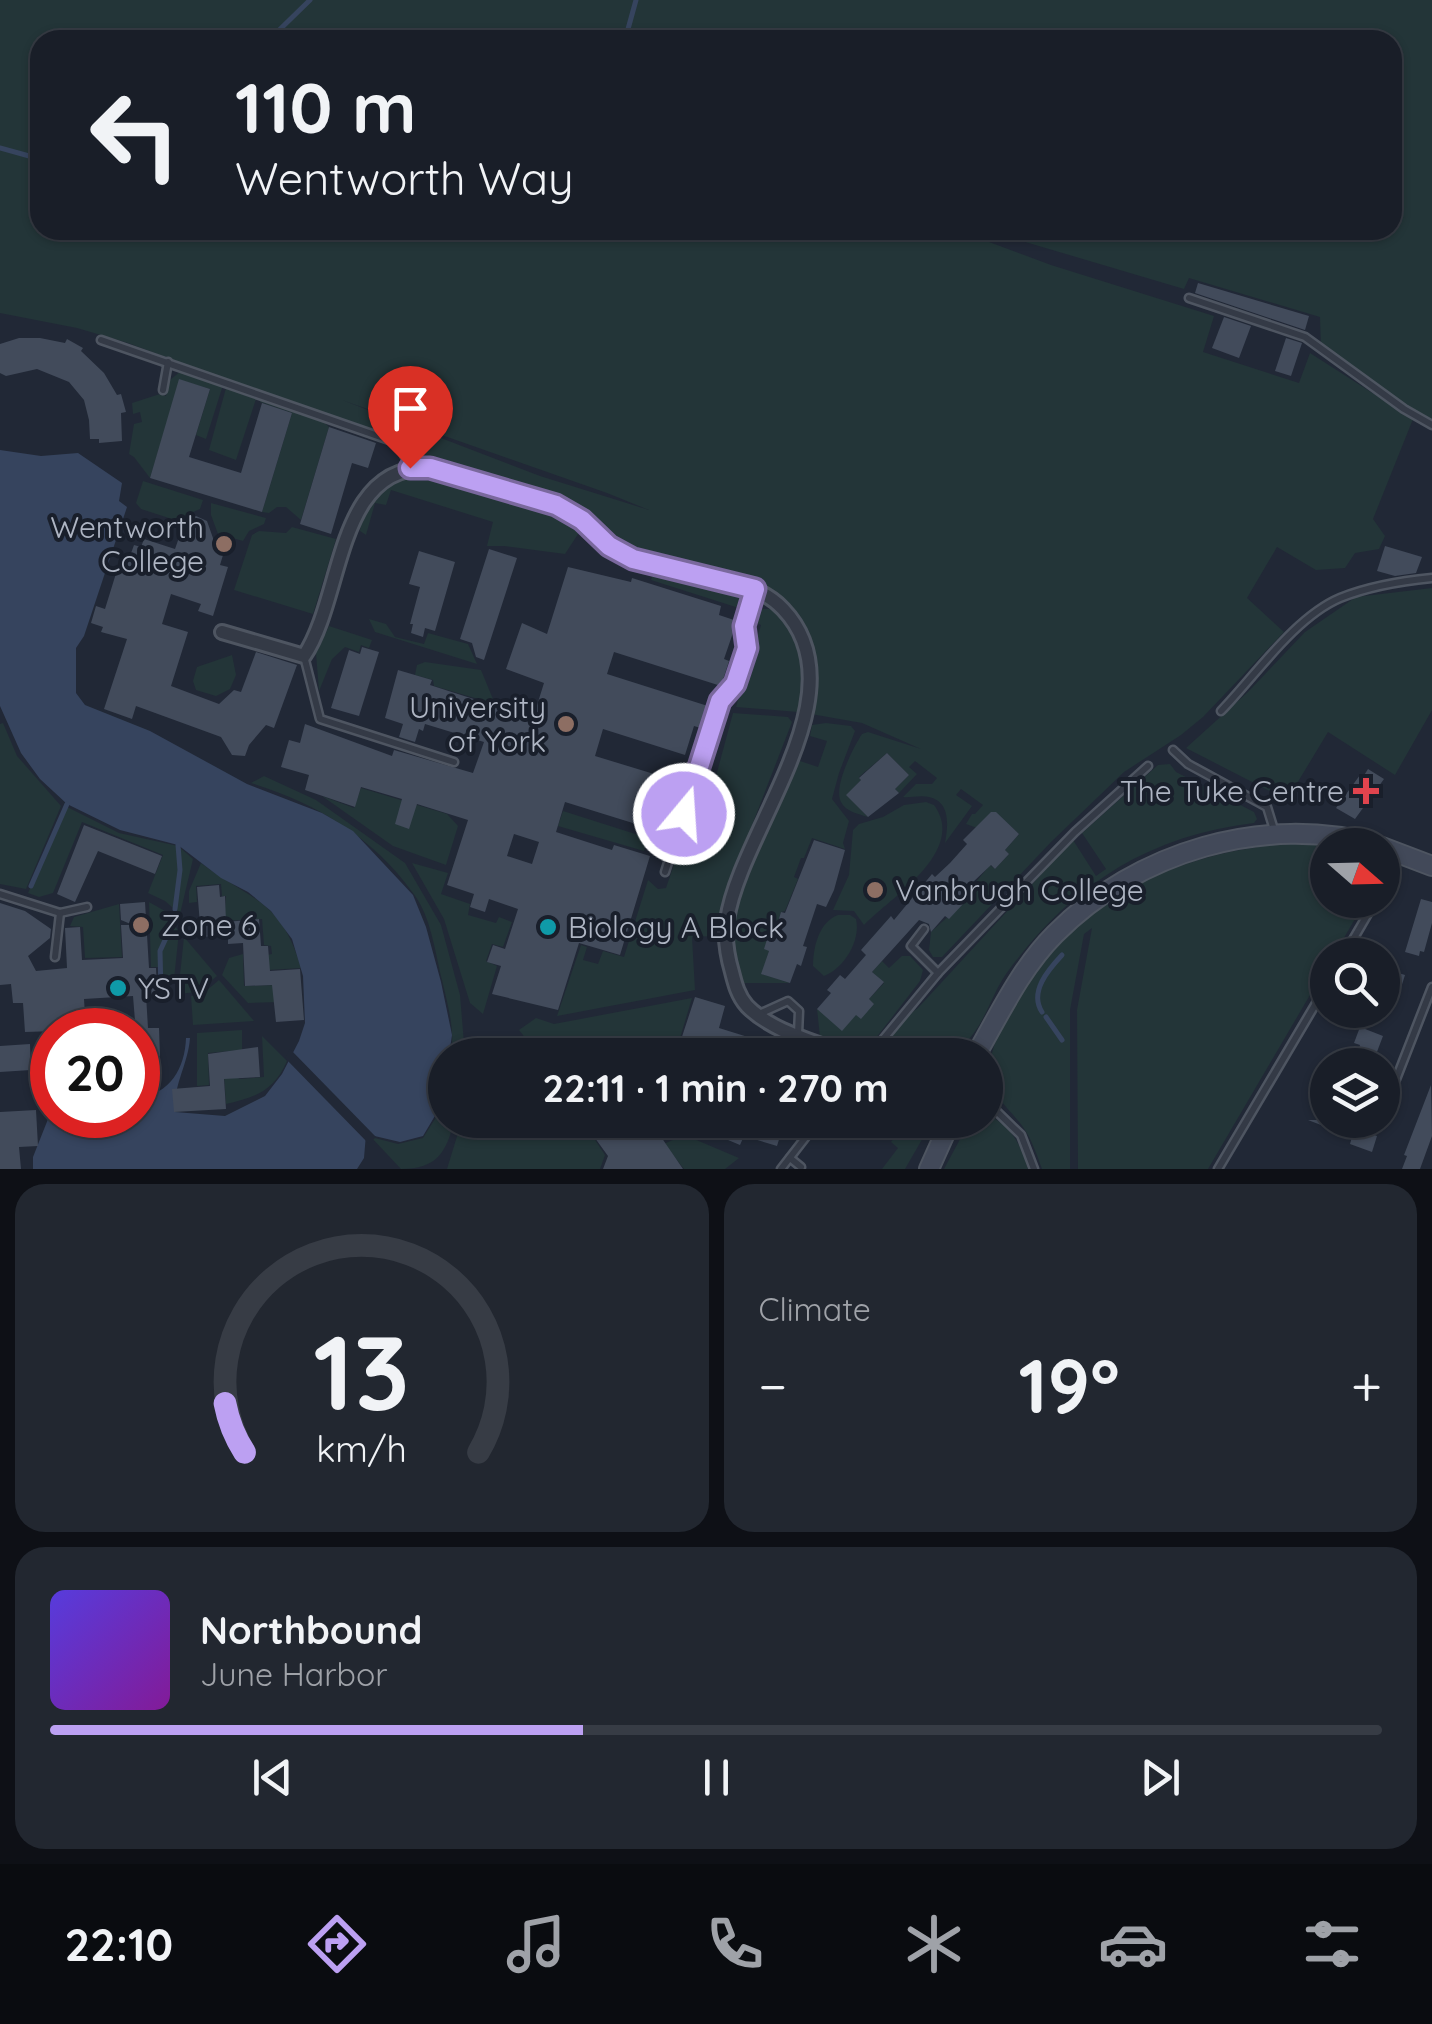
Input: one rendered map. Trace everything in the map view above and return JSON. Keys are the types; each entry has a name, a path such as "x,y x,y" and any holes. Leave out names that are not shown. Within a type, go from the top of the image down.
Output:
{"street":[{"path":"222,632 304,656 318,635 355,513 371,491 410,468 430,468 556,505 582,520 609,546 633,559 755,589 782,607 811,660 810,693 796,743 727,918 726,952 744,1003 757,1014 808,1038"},
{"path":"986,1038 1025,971 1054,935 1112,887 1153,864 1197,849 1276,834 1310,835"},
{"path":"1402,853 1432,866"},
{"path":"929,1169 943,1138"}],"lane":[{"path":"1189,298 1305,337 1432,425"},
{"path":"101,340 398,443 410,468"},
{"path":"162,390 168,362"},
{"path":"1221,711 1302,624 1336,599 1387,583 1432,578"},
{"path":"665,872 720,701 735,684 747,648 744,626 755,589"},
{"path":"304,656 320,719 454,762"},
{"path":"1174,750 1188,764 1267,806 1276,834"},
{"path":"884,1038 938,973 1075,832 1148,766"},
{"path":"658,848 672,852"},
{"path":"1400,857 1402,853"},
{"path":"0,894 60,913 87,907"},
{"path":"56,958 60,913"},
{"path":"924,929 911,946 938,973"},
{"path":"1400,1069 1432,987"},
{"path":"757,1014 788,1001 799,1011 798,1034"},
{"path":"1218,1169 1310,1013"},
{"path":"1003,1117 1021,1134 1034,1169"},
{"path":"781,1169 805,1138"},
{"path":"790,1158 801,1167"}],"shaded area":[{"path":"0,0 1432,0 1432,422 1417,416 1321,347 1320,317 1189,278 1184,289 1019,240 1402,240 1402,30 30,30 30,240 984,240 1214,316 1203,352 1299,383 1310,353 1413,419 1373,519 1385,536 1379,549 1355,553 1345,568 1316,570 1277,547 1247,598 1284,632 1203,717 1124,772 942,957 933,957 929,950 931,932 963,903 961,900 990,865 995,869 1009,854 1005,850 1019,834 996,813 980,829 966,824 983,805 961,789 956,795 972,806 945,843 947,822 941,804 929,797 903,797 916,784 932,784 937,778 915,761 909,767 917,774 899,793 895,789 909,775 887,753 859,777 861,780 847,795 868,817 843,805 839,795 842,778 862,734 868,732 921,749 862,723 811,714 817,689 816,659 806,627 785,602 763,585 690,564 650,558 619,545 587,513 561,499 440,458 416,454 400,440 336,421 128,343 0,313","holes":["342,400 607,493 649,510 540,476"]},
{"path":"181,371 223,385 206,439 196,435 210,389 180,380 150,478 129,454 134,424 142,422 140,412 133,414 132,403 160,394 166,396 170,380"},
{"path":"226,388 256,399 236,460 209,450"},
{"path":"261,400 323,421 329,427 301,520 286,507 262,512 292,413"},
{"path":"413,477 478,488 582,528 565,554 487,546 493,522 391,490 386,505 375,503 366,535 360,531 370,503 394,484"},
{"path":"143,481 203,500 200,509 175,520 141,509 136,503"},
{"path":"211,503 266,518 264,524 249,531 243,541 218,534"},
{"path":"292,527 336,539 313,614 234,590 252,535 259,531 286,533"},
{"path":"653,574 738,591 744,598 742,609 651,580"},
{"path":"1432,588 1432,710 1395,775 1328,732 1287,800 1186,748 1248,692 1305,632 1356,597"},
{"path":"755,609 773,609 796,644 802,683 798,712 736,707 761,625 751,620"},
{"path":"369,619 386,624 395,637 424,644 428,633 468,644 477,664 375,632"},
{"path":"329,626 372,640 369,648 361,645 359,652 345,647 332,659 319,691 316,653"},
{"path":"232,655 236,675 230,689 216,696 196,690 193,681 197,667"},
{"path":"425,662 481,670 495,704 434,686 433,680 415,675 417,665"},
{"path":"733,713 788,717 792,722 728,887 714,936 692,937 695,990 557,1016 581,945 587,947 583,960 598,964 603,951 624,957 648,880 658,889 666,888 688,823 702,826 716,782 702,777 704,773 716,776"},
{"path":"3,723 17,756 61,806 26,889 0,884"},
{"path":"812,725 851,726 855,731 832,799 849,821 845,849 812,838 801,858 794,877 798,879 785,911 781,912 774,935 770,933 762,974 790,983 744,983 734,937 741,895 800,761 818,767 827,741 810,736"},
{"path":"1170,764 1176,772 1254,812 1257,819 1254,823 1179,840 1145,854 1084,891 1030,943 1006,974 970,1038 890,1038 1073,840 1096,876 1106,869 1082,833 1158,765"},
{"path":"264,776 316,800 405,863 441,925 460,995 464,1038 452,1038 424,912 397,873 341,824 298,801 251,783"},
{"path":"361,788 447,814 458,826 446,865 393,846 322,796 354,808"},
{"path":"904,805 934,805 942,822 941,839 921,872 864,925 854,911 833,910 849,875 853,830"},
{"path":"67,807 119,833 178,846 193,859 180,914 148,893 163,855 82,822 53,893 39,897 28,893"},
{"path":"563,811 648,838 644,851 558,826"},
{"path":"1310,845 1310,918 1356,918 1344,938 1310,938 1310,995 1208,1169 1078,1169 1077,1010 1092,928 1084,934 1070,1010 1070,1169 1042,1169 1026,1132 1003,1102 1003,1038 997,1038 1014,1006 1038,969 1097,910 1166,871 1246,849"},
{"path":"201,863 274,914 293,945 301,968 268,970 267,955 272,954 271,946 264,945 262,919 224,921 226,896 222,896 221,884 196,886 197,902 189,903 189,891"},
{"path":"412,863 448,873 441,894 470,904 468,915 496,923 499,917 512,922 503,947 492,944 486,961 497,966 483,1014 470,1003 444,919"},
{"path":"149,902 165,911 179,932 174,979 161,993 159,967 151,967"},
{"path":"119,904 122,957 85,958 83,927 70,926 74,917"},
{"path":"838,915 856,919 856,936 844,960 824,976 813,966 816,943 826,923"},
{"path":"184,937 217,976 197,992 178,994"},
{"path":"243,954 244,986 278,985 279,1002 248,1003 222,975 229,958"},
{"path":"902,956 910,956 923,970 920,981 876,1038 820,1037 817,1009 869,999 884,983 872,972 882,961 889,968"},
{"path":"219,980 254,1021 193,1025 191,996 200,996"},
{"path":"692,998 680,1038 525,1038 519,1030 536,1018 554,1024"},
{"path":"242,1030 242,1050 208,1053 209,1085 197,1086 197,1033"},
{"path":"262,1036 287,1061 282,1071 263,1091 226,1104 224,1075 238,1074 239,1079 264,1077"},
{"path":"1003,1124 1028,1169 944,1169 961,1138 1003,1138"},
{"path":"428,1130 428,1138 449,1138 432,1162 401,1169 371,1137 398,1144 423,1138"},
{"path":"456,1138 594,1138 605,1155 600,1169 447,1169"},
{"path":"677,1138 692,1138 739,1158 725,1169 684,1169 664,1144"},
{"path":"894,1138 923,1138 905,1169 882,1169 898,1148 891,1142"}],"water":[{"path":"0,450 41,456 78,453 122,483 119,501 127,507 84,636 76,648 76,693 85,705 150,731 247,784 322,813 353,831 413,895 426,927 452,1035 428,1038 428,1128 423,1136 400,1142 366,1134 364,1158 357,1169 33,1169 41,1138 160,1138 160,1090 179,1069 186,1038 190,1038 189,1048 176,1093 175,1112 225,1116 265,1096 282,1074 305,1023 303,976 292,939 271,911 248,892 221,878 178,845 120,830 67,804 40,779 21,753 0,706"}],"pier":[{"path":"290,1049 376,1137 369,1144 285,1058"}],"building":[{"path":"1198,283 1309,316 1305,330 1195,293"},
{"path":"1224,317 1251,326 1239,358 1212,348"},
{"path":"19,338 65,343 67,339 83,348 81,351 104,373 117,395 121,394 126,412 121,413 122,441 99,443 99,439 90,439 84,400 69,382 37,369 6,376 0,373 0,344"},
{"path":"1286,338 1302,343 1291,376 1275,371"},
{"path":"179,379 210,389 189,457 241,473 262,403 292,413 262,512 150,478"},
{"path":"329,427 376,443 368,468 352,463 331,534 300,524"},
{"name":"Wentworth College","path":"196,516 207,521 214,541 226,545 220,565 228,567 213,616 198,611 201,604 171,594 162,624 188,632 171,686 219,704 234,690 241,692 256,652 297,665 274,728 266,725 245,756 232,755 221,737 136,706 132,719 104,709 127,639 101,632 103,627 91,623 96,606 105,609 122,554 130,556 134,545 141,547 144,539 175,549 188,519"},
{"path":"1385,546 1422,557 1416,573 1395,576 1377,571"},
{"path":"489,549 517,558 484,660 476,657 472,643 460,639"},
{"path":"419,551 455,562 435,631 425,628 423,637 411,633 410,624 420,587 409,584"},
{"path":"568,567 631,582 632,578 721,606 719,615 737,621 724,659 729,661 721,686 614,652 607,674 711,707 704,729 694,726 685,755 603,729 595,756 677,781 667,810 672,812 665,833 565,802 556,832 612,850 614,845 650,856 620,955 579,943 558,1010 492,994 501,966 487,962 493,945 505,949 518,909 489,899 485,912 470,907 474,894 447,885 468,820 417,804 409,829 395,824 402,799 361,787 355,807 305,790 309,775 281,767 289,740 300,743 305,724 392,756 394,750 473,773 484,742 425,724 415,742 399,737 403,724 385,718 398,670 432,680 430,685 533,718 544,683 506,669 522,623 547,634","holes":["514,834 539,842 532,864 507,856"]},
{"path":"362,647 379,652 359,716 331,708 349,650 360,654"},
{"path":"887,753 909,775 895,789 899,793 868,817 846,795"},
{"name":"The Tuke Centre","path":"1368,769 1384,779 1355,819 1336,808"},
{"path":"991,812 996,812 1019,834 1005,850 1009,854 995,869 991,865 972,883 961,900 964,903 949,919 945,916 931,932 929,924 919,920 872,972 884,982 869,999 874,1004 861,1019 856,1015 842,1031 817,1009 831,993 827,990 840,975 845,979 866,955 861,950 891,916 894,920 932,874 935,877 950,863 967,844 963,840"},
{"path":"84,825 162,856 155,874 98,851 75,902 57,894"},
{"path":"814,840 845,850 826,907 817,904 803,946 807,947 801,966 797,964 790,983 761,974 769,951 764,949 769,933 774,935 781,912 785,913"},
{"path":"219,885 220,897 225,896 226,922 259,919 261,946 268,946 270,971 300,969 304,1020 276,1022 272,985 245,986 243,943 228,944 228,935 201,937 197,887"},
{"path":"1421,899 1432,902 1432,923 1424,952 1420,951 1419,956 1405,952"},
{"path":"145,902 149,968 156,968 157,994 146,995 147,1008 134,1008 133,996 84,999 85,1008 30,1008 30,1032 25,1032 23,1003 13,1003 11,984 0,985 0,903 25,911 51,929 50,938 28,956 36,971 67,968 65,928 80,927 82,960 123,958 121,925 133,925 121,920 120,904"},
{"path":"695,997 725,1006 719,1028 751,1038 682,1038"},
{"path":"1360,1028 1383,1036 1378,1048 1359,1048 1354,1043"},
{"path":"30,1044 30,1070 0,1072 0,1046"},
{"path":"258,1047 260,1077 224,1079 226,1109 174,1112 172,1089 210,1086 208,1054"},
{"path":"1431,1085 1432,1136 1420,1169 1402,1169 1407,1156 1404,1155"},
{"path":"30,1110 30,1138 38,1138 38,1146 19,1147 21,1169 0,1169 0,1112"},
{"path":"595,1138 662,1138 683,1169 603,1169 608,1156"},
{"path":"723,1138 743,1138 740,1145"},
{"path":"751,1138 779,1138 777,1146"},
{"path":"1352,1138 1376,1138 1372,1152 1350,1144"}],"waterway":[{"path":"279,30 310,0"},
{"path":"628,30 636,0"},
{"path":"0,148 30,156"},
{"path":"31,886 67,804"},
{"path":"175,909 180,870 178,845"},
{"path":"161,993 160,951 173,923"},
{"path":"1042,1012 1039,989 1062,955"},
{"path":"1046,1017 1062,1040"}],"place":[{"name":"Wentworth College","path":"224,544"},
{"name":"University of York","path":"566,724"},
{"name":"The Tuke Centre","path":"1366,791"},
{"name":"Vanbrugh College","path":"875,890"},
{"name":"Zone 6","path":"141,925"},
{"name":"Biology A Block","path":"548,927"},
{"name":"YSTV","path":"118,988"}],"route":[{"path":"410,468 430,468 556,505 582,520 609,546 633,559 755,589 744,626 747,648 735,684 720,701 684,814"}]}
